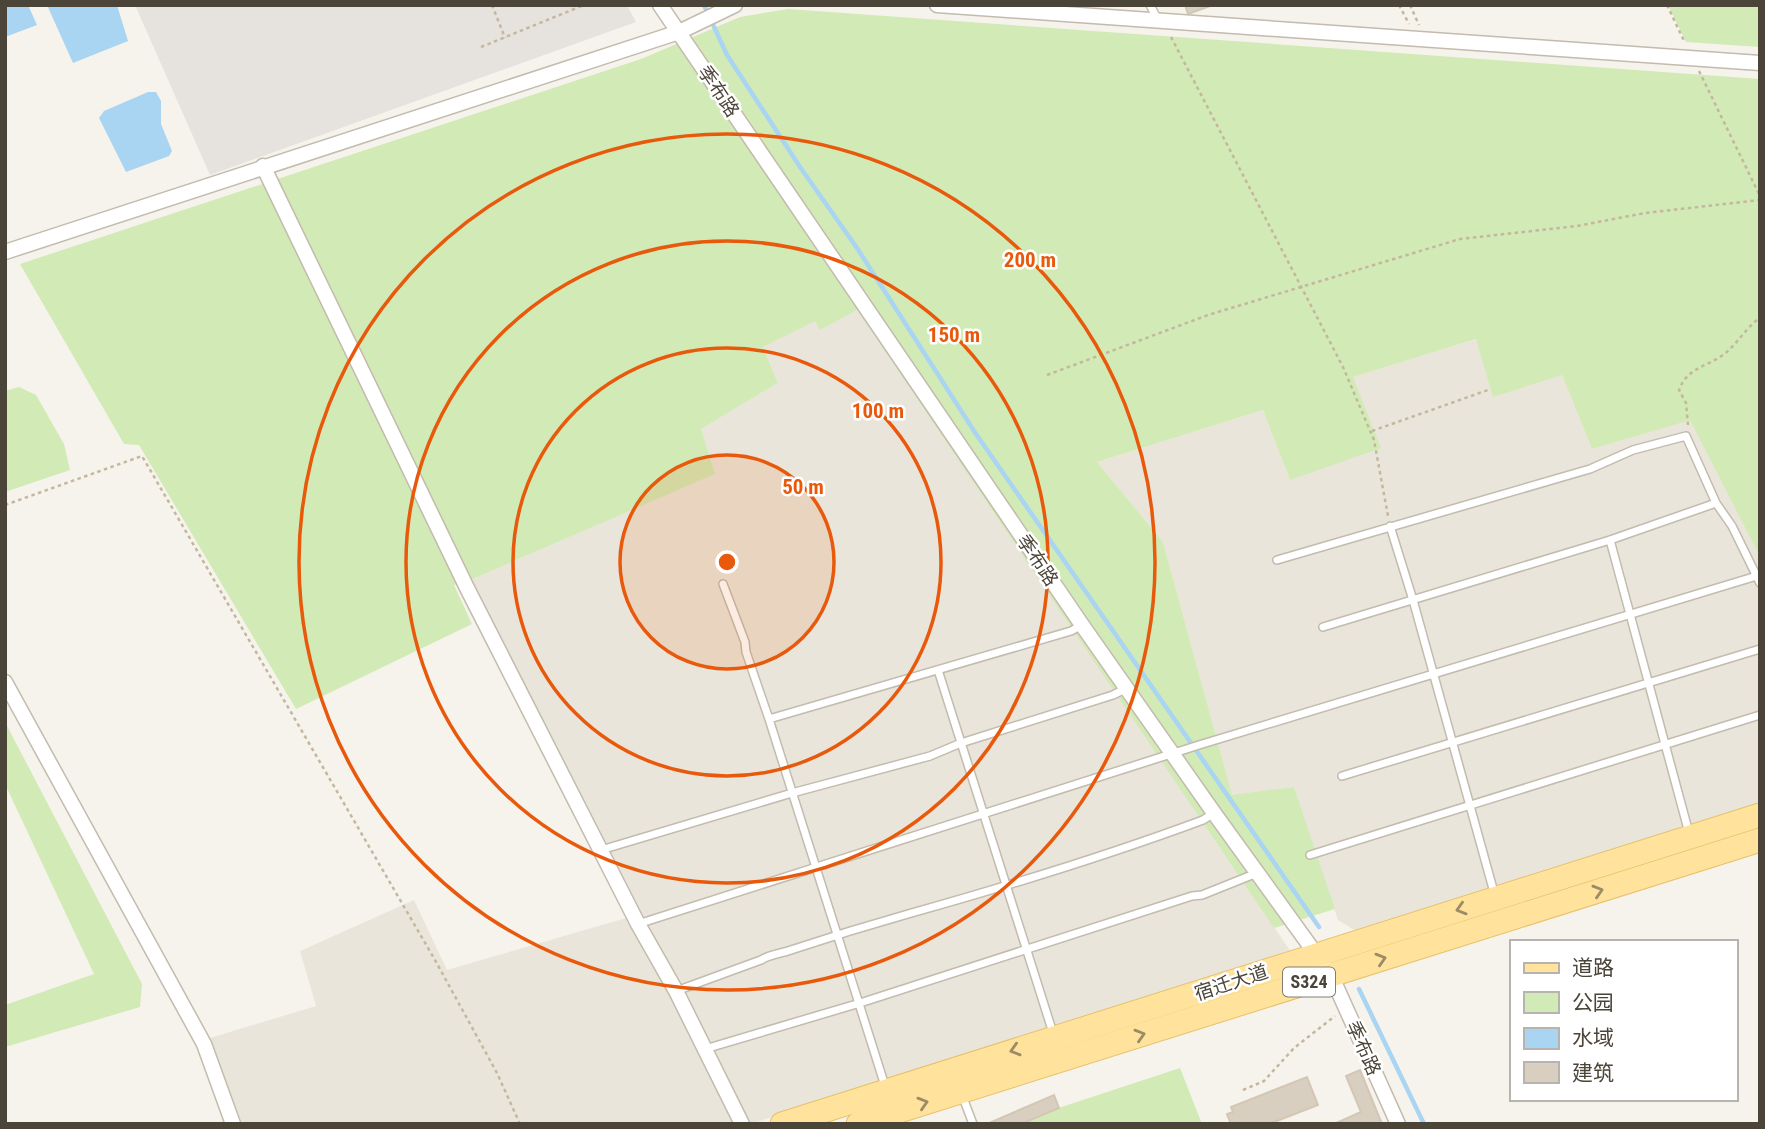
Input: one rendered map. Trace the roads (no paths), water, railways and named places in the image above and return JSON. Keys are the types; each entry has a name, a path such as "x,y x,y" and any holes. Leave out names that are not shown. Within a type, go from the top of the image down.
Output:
{"main road":[{"name":"宿迁大道","path":"782,1124 1760,815"},
{"name":"宿迁大道","path":"858,1124 1760,840"}],"street":[{"name":"季布路","path":"660,5 1082,625 1127,687 1181,751 1214,813 1331,975 1398,1124"},
{"path":"5,252 679,32 735,5"},
{"path":"937,5 1760,63"},
{"path":"263,166 467,588 742,1124"},
{"path":"5,682 204,1044 233,1124"}],"lane":[{"path":"1150,5 1161,21"},
{"path":"638,924 1199,745 1630,614 1759,578 1732,526 1716,503 1686,436 1633,450 1590,469 1277,561"},
{"path":"1323,627 1610,540 1716,503"},
{"path":"1390,526 1495,898"},
{"path":"1610,540 1690,836"},
{"path":"723,584 745,642 886,1091"},
{"path":"769,719 1071,631 1082,625"},
{"path":"1342,776 1760,649"},
{"path":"938,670 1055,1038"},
{"path":"601,850 792,793 930,756 961,743 1113,695 1127,687"},
{"path":"1310,855 1760,715"},
{"path":"676,992 769,955 1113,853 1203,820 1214,813"},
{"path":"705,1049 860,1003 1192,895 1202,895 1257,873"},
{"path":"960,1092 973,1124"}],"water":[{"path":"5,5 28,5 37,25 5,37"},
{"path":"47,5 117,5 128,41 73,63"},
{"path":"148,92 156,92 161,101 161,124 172,151 169,156 126,172 99,118 104,111"}],"waterway":[{"path":"704,5 727,55 857,248 976,434 1319,927"},
{"path":"1359,989 1424,1124"}]}
